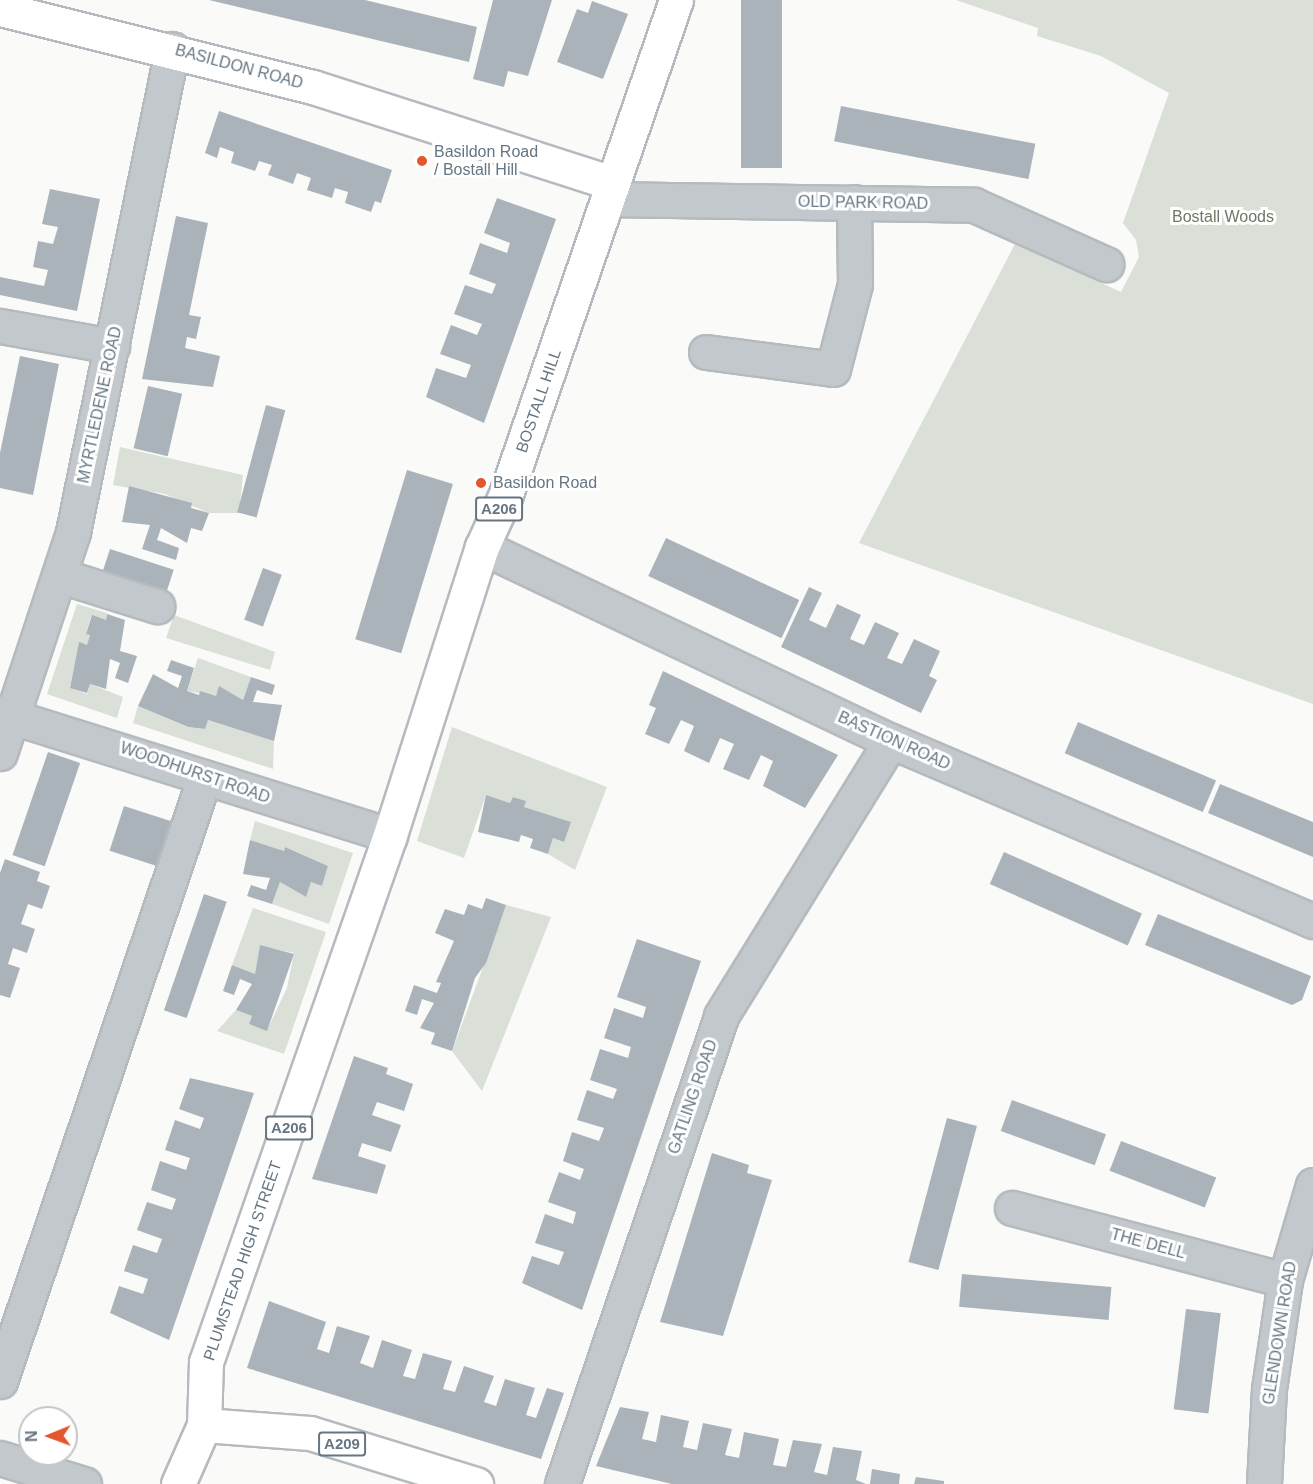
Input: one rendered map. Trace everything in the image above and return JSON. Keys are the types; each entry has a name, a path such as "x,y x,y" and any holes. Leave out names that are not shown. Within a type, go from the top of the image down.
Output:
{"main road":[{"name":"BOSTALL HILL","path":"390,835 482,547 506,494 676,0"},
{"name":"BASILDON ROAD","path":"0,9 172,49 422,118 609,191"},
{"name":"PLUMSTEAD HIGH STREET","path":"178,1484 204,1425 206,1362 390,835"},
{"name":"A209","path":"204,1425 310,1433 476,1484"}],"street":[{"name":"MYRTLEDENE ROAD","path":"0,753 7,714 61,576 112,346 172,49"},
{"name":"OLD PARK ROAD","path":"609,191 974,205 1106,264"},
{"path":"706,352 833,369 855,284 855,202"},
{"path":"0,326 112,346"},
{"name":"BASTION ROAD","path":"482,547 891,741 1313,921"},
{"path":"61,576 157,606"},
{"name":"WOODHURST ROAD","path":"7,714 204,779 390,835"},
{"name":"GATLING ROAD","path":"562,1484 721,1016 891,741"},
{"path":"0,1381 204,779"},
{"name":"GLENDOWN ROAD","path":"1264,1484 1269,1389 1285,1280 1313,1185"},
{"name":"THE DELL","path":"1011,1208 1285,1280"},
{"path":"0,1458 84,1484"}],"green space":[{"name":"Bostall Woods","path":"956,0 1313,0 1313,704 859,543 1015,244 1121,292 1139,257 1136,240 1123,223 1169,93 1101,56 1037,36 1038,28"},
{"path":"120,447 243,475 239,513 209,513 165,494 113,485"},
{"path":"77,604 107,613 106,620 91,616 86,633 90,635 87,645 79,643 70,687 87,694 90,684 123,697 117,718 47,694"},
{"path":"174,615 275,652 270,670 166,638"},
{"path":"198,658 251,677 243,700 220,687 216,696 187,691"},
{"path":"138,706 187,727 205,729 208,720 274,741 273,769 133,723"},
{"path":"452,727 607,787 575,870 548,854 553,838 564,842 570,822 524,807 525,801 513,797 510,803 486,795 464,858 417,841"},
{"path":"255,821 353,853 329,924 272,904 280,882 306,897 311,882 322,886 328,866 285,847 284,851 250,840"},
{"path":"506,905 551,917 482,1091 452,1051"},
{"path":"253,908 326,932 284,1054 217,1031 236,1010 252,1016 249,1024 267,1030 287,988 294,953 260,946 255,974 232,965"}],"building":[{"path":"209,0 365,0 477,27 469,62"},
{"path":"493,0 552,0 528,76 508,71 504,87 473,79"},
{"path":"741,0 782,0 782,168 741,168"},
{"path":"592,1 628,14 603,79 557,62 577,9 588,13"},
{"path":"841,106 1035,144 1028,179 834,141"},
{"path":"219,111 392,170 381,203 375,201 371,212 345,203 348,192 335,188 332,198 307,190 311,178 297,173 293,184 268,175 272,165 259,161 255,171 231,163 234,152 220,147 217,158 205,153"},
{"path":"50,189 100,199 77,311 0,295 0,277 44,286 48,270 33,267 38,241 53,244 58,227 42,224"},
{"path":"497,198 556,219 484,423 426,397 436,368 466,378 471,365 440,354 451,325 477,335 482,324 454,314 465,285 492,294 496,284 469,274 480,243 507,253 510,243 484,233"},
{"path":"176,216 208,223 189,315 201,317 196,339 187,337 185,348 220,356 213,387 142,379"},
{"path":"20,356 59,364 33,495 0,488 0,453"},
{"path":"148,386 182,394 168,456 134,448"},
{"path":"266,405 285,410 257,517 237,512"},
{"path":"407,470 453,484 401,653 355,639"},
{"path":"129,486 192,503 191,508 209,513 202,531 191,528 187,543 161,528 157,540 179,548 176,560 142,549 150,525 122,522"},
{"path":"666,538 799,600 781,638 648,576"},
{"path":"110,549 174,570 166,593 103,572"},
{"path":"263,568 282,575 263,627 244,620"},
{"path":"809,587 822,593 809,620 826,628 837,604 861,615 850,639 864,645 875,622 899,633 887,658 902,664 914,639 940,651 929,676 937,680 921,713 781,647"},
{"path":"107,614 125,620 120,651 137,656 128,683 115,678 120,663 110,659 106,689 90,684 87,693 70,688 79,642 87,645 90,635 86,634 92,615 106,620"},
{"path":"171,660 194,668 187,691 199,695 200,691 216,696 219,686 243,700 251,677 275,685 272,695 257,690 253,702 282,705 274,741 208,720 205,729 188,727 138,706 153,674 178,688 182,676 167,671"},
{"path":"663,671 838,755 805,808 763,786 773,761 761,755 749,780 723,769 734,744 720,738 709,763 684,751 694,726 681,720 669,744 645,734 656,708 649,705"},
{"path":"1078,722 1216,781 1203,812 1065,753"},
{"path":"48,752 80,763 45,866 13,855"},
{"path":"1220,784 1313,822 1313,857 1208,813"},
{"path":"486,795 510,803 513,797 526,801 524,807 571,822 564,842 553,838 548,854 530,848 533,839 521,835 519,842 478,832"},
{"path":"124,806 178,824 164,868 109,851"},
{"path":"250,840 284,851 285,847 328,866 322,886 311,882 306,897 280,882 272,904 247,896 251,885 266,890 270,878 243,874"},
{"path":"1004,852 1142,913 1128,945 990,884"},
{"path":"5,859 40,872 37,881 50,886 42,909 28,904 21,924 35,929 27,953 13,948 8,964 20,968 10,998 0,995 0,873"},
{"path":"204,894 227,902 187,1018 164,1010"},
{"path":"486,898 506,905 486,963 475,978 452,1051 431,1044 435,1033 420,1028 434,1003 422,999 417,1015 405,1011 414,985 437,993 441,983 436,982 454,941 435,933 445,909 464,915 468,904 482,909"},
{"path":"1158,914 1311,976 1302,1000 1292,1005 1145,945"},
{"path":"637,939 701,961 582,1310 522,1283 532,1256 559,1265 564,1252 535,1243 545,1214 573,1224 576,1212 548,1202 559,1172 580,1180 584,1169 563,1161 572,1132 599,1141 604,1128 577,1120 587,1090 613,1099 617,1089 590,1080 600,1049 628,1058 631,1047 604,1038 614,1008 643,1018 646,1007 617,997"},
{"path":"260,945 294,954 267,1031 249,1024 252,1016 236,1010 252,984 240,979 234,995 223,991 232,965 255,974"},
{"path":"354,1056 388,1068 386,1074 413,1084 404,1111 377,1102 372,1115 401,1125 391,1152 362,1143 358,1156 386,1165 377,1194 312,1179"},
{"path":"190,1078 254,1093 169,1340 110,1313 119,1286 143,1294 148,1279 124,1271 133,1245 157,1253 162,1239 137,1230 147,1202 172,1210 176,1199 151,1190 160,1161 186,1170 190,1158 165,1150 175,1120 200,1129 204,1118 179,1109"},
{"path":"1012,1100 1106,1134 1095,1165 1001,1131"},
{"path":"947,1118 977,1126 938,1270 908,1262"},
{"path":"1121,1141 1216,1178 1205,1207 1110,1171"},
{"path":"712,1153 749,1165 747,1173 772,1180 723,1336 660,1322"},
{"path":"962,1274 1111,1287 1109,1320 959,1307"},
{"path":"269,1301 326,1322 317,1349 329,1353 337,1326 370,1336 360,1363 373,1368 382,1340 412,1350 403,1376 415,1379 423,1353 452,1361 443,1389 455,1392 464,1366 494,1376 484,1402 496,1406 505,1379 535,1388 526,1415 536,1418 547,1388 564,1393 541,1459 247,1368"},
{"path":"1186,1309 1221,1313 1208,1414 1174,1409"},
{"path":"620,1407 649,1412 642,1439 656,1442 661,1415 689,1421 683,1447 697,1450 703,1423 732,1429 725,1455 739,1458 744,1432 779,1439 773,1465 786,1467 793,1440 822,1444 814,1472 827,1475 833,1447 862,1451 856,1480 866,1484 672,1484 596,1466"},
{"path":"872,1469 900,1474 899,1484 870,1484"},
{"path":"916,1477 944,1481 944,1484 914,1484"}],"place":[{"name":"Basildon Road / Bostall Hill","path":"422,161"},
{"name":"Basildon Road","path":"481,483"}]}
